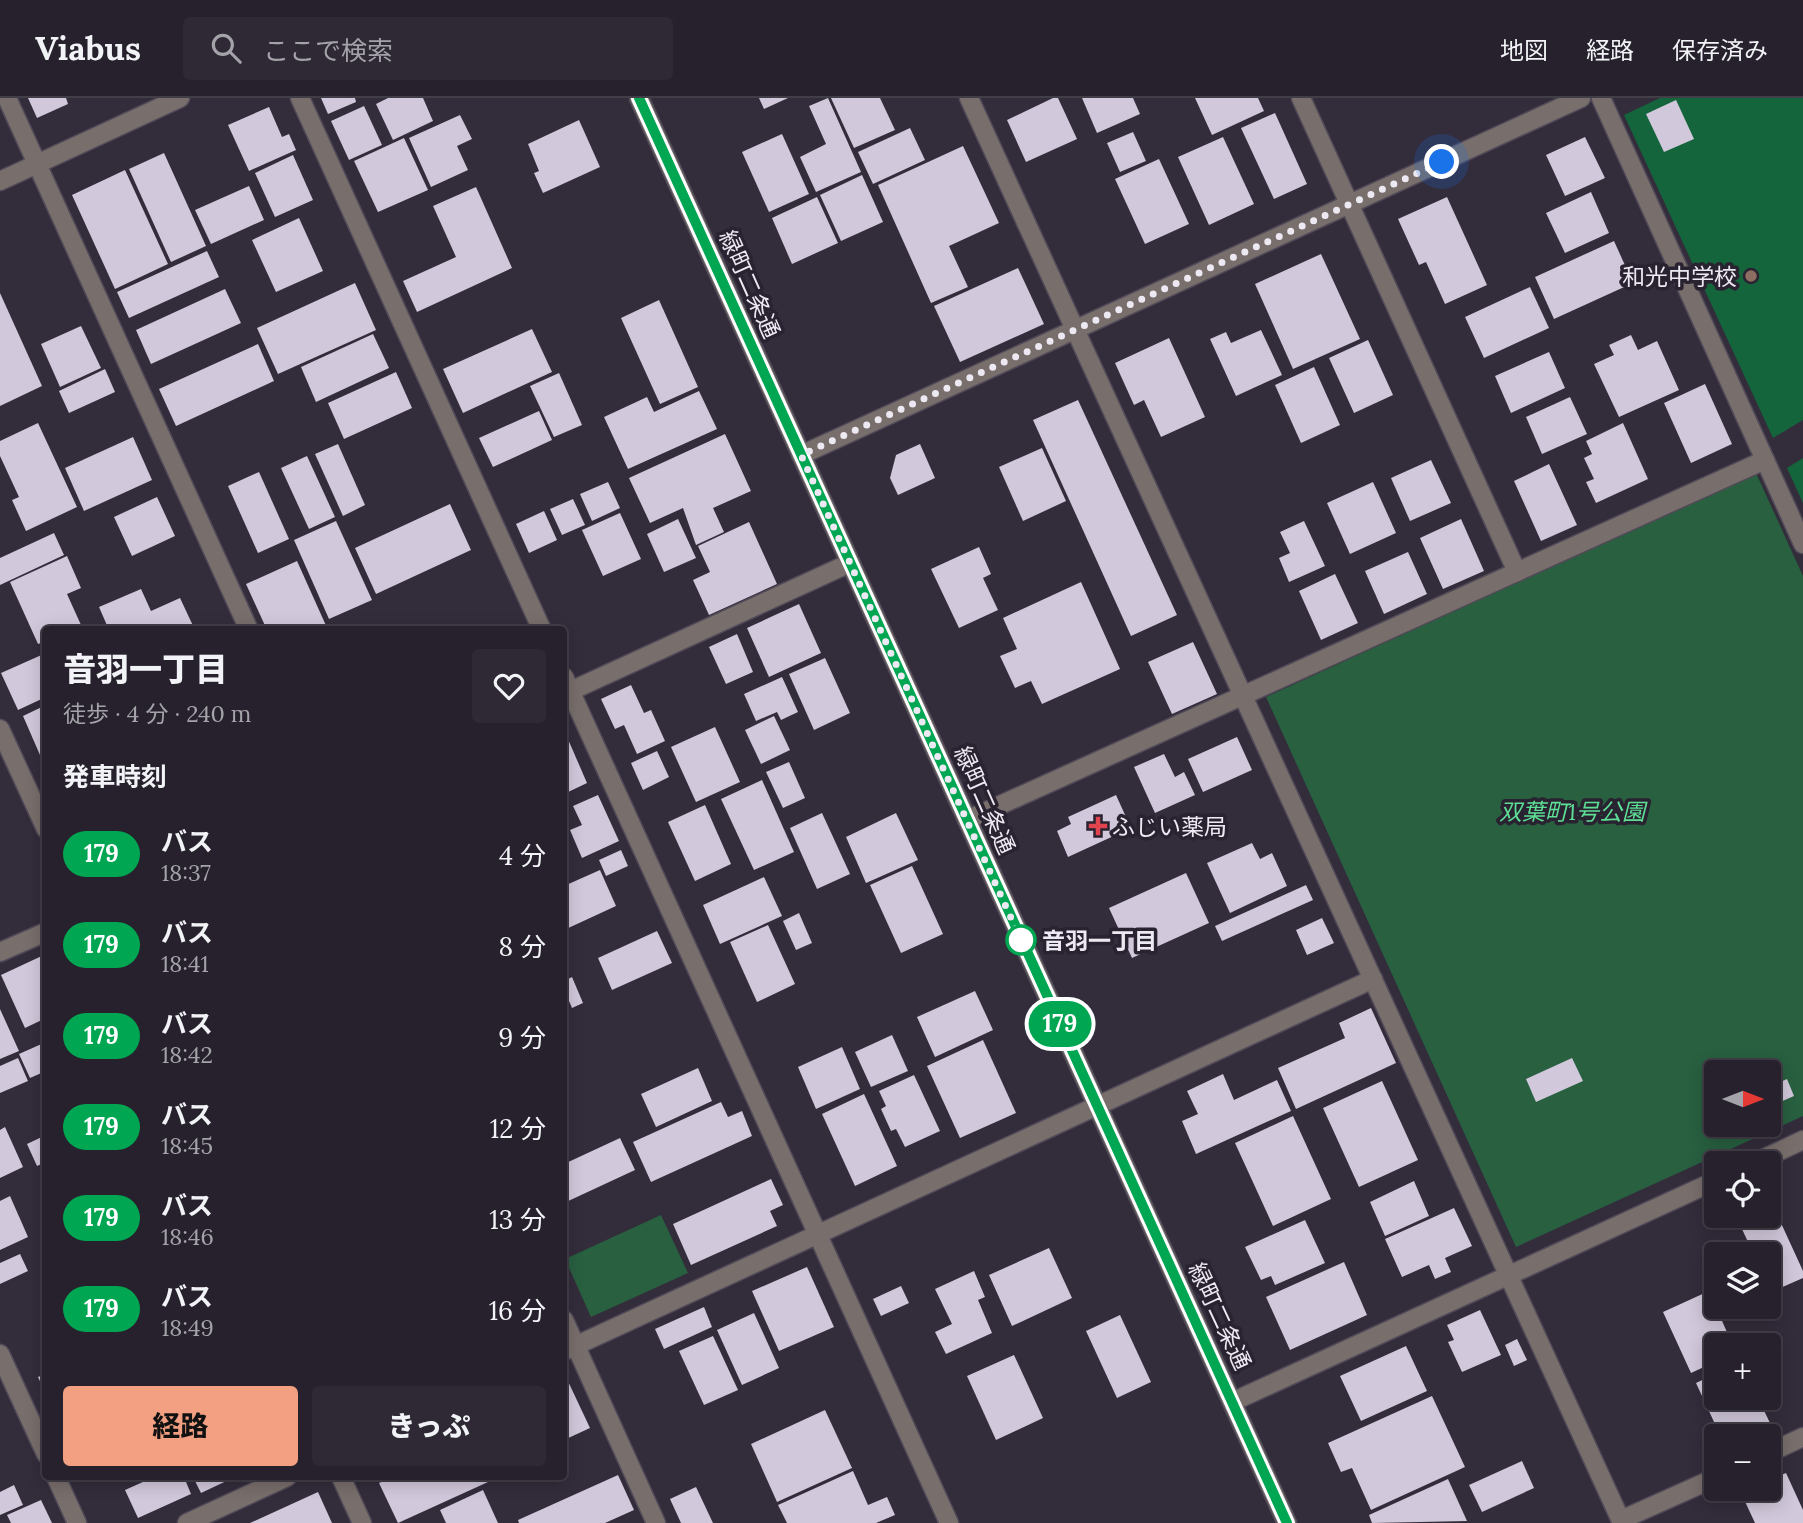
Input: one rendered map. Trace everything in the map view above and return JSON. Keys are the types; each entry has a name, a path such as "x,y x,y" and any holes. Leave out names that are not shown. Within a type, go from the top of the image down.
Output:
{"street":[{"path":"7,98 247,626"},
{"path":"0,180 180,98"},
{"path":"300,98 540,626"},
{"name":"緑町二条通","path":"639,98 1287,1523"},
{"path":"969,98 1622,1522 1704,1483"},
{"path":"1301,98 1517,572"},
{"path":"801,455 1581,98"},
{"path":"1601,98 1803,544"},
{"path":"967,820 1765,460"},
{"path":"567,687 850,563"},
{"path":"567,689 949,1523"},
{"path":"0,729 42,820"},
{"path":"0,952 42,934"},
{"path":"656,1523 569,1348 1373,979"},
{"path":"1780,1151 1803,1140"},
{"path":"1232,1402 1704,1186"},
{"path":"0,1354 42,1445"},
{"path":"1781,1447 1803,1437"},
{"path":"57,1480 77,1523"},
{"path":"187,1523 280,1480"},
{"path":"342,1480 362,1523"}],"green space":[{"name":"和光中学校","path":"1660,98 1803,98 1803,420 1773,438 1624,115"},
{"path":"1803,458 1803,503 1787,468"},
{"name":"双葉町1号公園","path":"1756,473 1803,576 1803,1116 1782,1126 1782,1060 1704,1060 1704,1138 1755,1138 1726,1151 1704,1151 1704,1161 1516,1247 1266,697"},
{"path":"661,1215 688,1273 591,1317 567,1258"}],"building":[{"path":"28,98 66,98 68,104 37,118"},
{"path":"321,98 355,98 356,102 328,114"},
{"path":"388,98 423,98 433,121 393,140 376,104"},
{"path":"759,98 788,98 764,109"},
{"path":"828,98 861,172 816,192 800,157 826,144 809,106"},
{"path":"831,98 880,98 895,130 854,148"},
{"path":"1058,98 1077,139 1026,162 1007,120"},
{"path":"1082,98 1133,98 1140,114 1097,133"},
{"path":"1195,98 1258,98 1264,111 1212,135"},
{"path":"1676,100 1694,139 1664,152 1646,114"},
{"path":"364,106 382,145 349,160 331,121"},
{"path":"269,107 282,137 289,134 296,150 249,171 228,125"},
{"path":"1275,113 1307,184 1274,199 1241,128"},
{"path":"460,115 472,139 457,146 468,170 431,187 409,138"},
{"path":"579,120 600,167 543,193 534,173 539,171 528,144"},
{"path":"910,128 925,160 873,184 858,152"},
{"path":"1133,132 1146,161 1120,172 1107,143"},
{"path":"782,134 809,194 769,212 742,152"},
{"path":"1223,137 1254,204 1209,225 1178,157"},
{"path":"1585,137 1605,178 1565,196 1546,155"},
{"path":"404,138 428,190 378,212 354,161"},
{"path":"963,146 999,223 949,246 968,287 931,303 878,185"},
{"path":"164,153 206,246 171,262 129,169"},
{"path":"293,155 313,200 275,217 255,173"},
{"path":"1159,159 1189,224 1145,244 1115,179"},
{"path":"125,170 168,264 115,289 72,195"},
{"path":"862,175 883,222 841,241 820,195"},
{"path":"249,186 264,220 211,244 195,210"},
{"path":"476,187 512,268 417,312 403,281 456,257 433,206"},
{"path":"1591,192 1609,233 1565,253 1546,213"},
{"path":"817,197 838,243 792,264 772,218"},
{"path":"1447,197 1487,285 1445,304 1426,262 1419,265 1398,219"},
{"path":"299,218 323,271 276,292 252,240"},
{"path":"1614,241 1633,283 1554,319 1535,277"},
{"path":"207,251 219,277 129,318 117,292"},
{"path":"1321,254 1360,339 1293,369 1255,284"},
{"path":"1018,268 1044,324 960,362 934,306"},
{"path":"355,283 376,330 278,374 257,328"},
{"path":"1530,287 1549,328 1484,358 1465,317"},
{"path":"225,289 241,323 151,364 136,330"},
{"path":"0,293 42,386 0,406"},
{"path":"659,300 698,387 660,404 621,318"},
{"path":"81,326 101,368 60,387 41,344"},
{"path":"532,329 552,372 463,413 443,369"},
{"path":"1261,330 1282,375 1236,396 1210,339 1226,332 1231,343"},
{"path":"373,334 389,368 316,402 301,367"},
{"path":"1631,335 1638,350 1657,341 1679,390 1619,417 1594,364 1614,355 1609,345"},
{"path":"1169,338 1205,417 1161,437 1144,400 1134,405 1115,363"},
{"path":"1368,340 1393,395 1354,413 1329,358"},
{"path":"258,344 274,381 176,426 159,389"},
{"path":"1549,352 1565,388 1511,413 1495,376"},
{"path":"1314,367 1340,425 1301,443 1275,385"},
{"path":"105,369 115,392 69,413 59,391"},
{"path":"396,372 412,408 344,439 328,403"},
{"path":"559,373 582,425 554,437 530,386"},
{"path":"1705,384 1732,444 1691,463 1664,403"},
{"path":"699,391 717,429 628,469 604,417 647,397 654,412"},
{"path":"1570,397 1587,434 1542,454 1526,417"},
{"path":"1078,400 1177,615 1131,636 1033,420"},
{"path":"539,411 552,440 493,467 479,438"},
{"path":"38,423 77,507 26,531 12,500 19,497 0,456 0,441"},
{"path":"1623,423 1648,479 1596,503 1586,482 1594,479 1584,458 1592,454 1586,441"},
{"path":"725,434 751,491 713,508 724,532 696,545 683,508 650,523 629,478"},
{"path":"133,437 152,480 84,511 65,468"},
{"path":"338,444 365,505 343,516 315,454"},
{"path":"920,444 935,478 898,495 890,478 896,455"},
{"path":"1042,448 1066,501 1023,521 999,467"},
{"path":"307,456 335,517 309,529 281,468"},
{"path":"1431,460 1451,503 1410,521 1391,478"},
{"path":"1549,464 1577,525 1541,541 1514,481"},
{"path":"259,472 289,539 258,553 228,486"},
{"path":"608,482 620,508 592,521 580,494"},
{"path":"1373,482 1396,533 1350,554 1327,503"},
{"path":"157,497 175,536 132,556 114,517"},
{"path":"573,499 585,525 562,535 550,509"},
{"path":"450,504 471,550 376,594 355,548"},
{"path":"544,511 557,540 529,553 516,524"},
{"path":"620,513 641,559 603,576 582,530"},
{"path":"678,519 696,558 664,572 647,534"},
{"path":"1461,519 1484,571 1443,589 1420,538"},
{"path":"336,521 372,600 329,619 294,540"},
{"path":"1304,521 1325,566 1289,582 1279,558 1290,553 1280,532"},
{"path":"749,522 777,584 709,615 693,580 710,572 698,546"},
{"path":"54,533 64,555 0,585 0,558"},
{"path":"979,547 991,574 983,578 998,610 959,628 931,569"},
{"path":"1408,552 1427,594 1384,614 1365,571"},
{"path":"67,556 81,588 67,594 81,625 42,626 42,642 38,644 10,582"},
{"path":"297,561 326,626 265,626 246,584"},
{"path":"1335,574 1358,623 1321,640 1299,591"},
{"path":"1081,582 1120,669 1042,704 1031,681 1015,688 1000,656 1017,649 1003,618"},
{"path":"141,589 151,611 180,598 193,626 107,626 99,607"},
{"path":"799,604 821,653 769,677 747,628"},
{"path":"737,634 753,672 726,684 709,647"},
{"path":"1193,642 1217,694 1172,714 1148,662"},
{"path":"42,655 42,699 18,710 1,673"},
{"path":"825,658 850,713 814,730 789,674"},
{"path":"782,677 798,712 781,720 777,712 756,721 744,694"},
{"path":"631,685 644,713 651,710 665,741 637,754 624,725 615,729 601,699"},
{"path":"42,707 40,755 23,716"},
{"path":"774,716 790,750 761,764 745,730"},
{"path":"715,727 740,782 696,802 671,747"},
{"path":"567,737 587,783 567,793"},
{"path":"1237,737 1252,770 1203,792 1188,759"},
{"path":"657,751 669,777 643,790 631,763"},
{"path":"1164,754 1175,777 1184,772 1195,795 1155,813 1134,767"},
{"path":"789,762 805,798 783,808 766,772"},
{"path":"762,780 794,852 754,870 721,799"},
{"path":"598,795 619,841 582,858 570,830 582,825 573,806"},
{"name":"ふじい薬局","path":"1116,795 1131,828 1068,857 1057,831 1071,824 1068,817"},
{"path":"705,805 731,864 695,881 668,822"},
{"path":"822,813 850,874 817,889 790,828"},
{"path":"896,813 918,860 866,883 846,837"},
{"path":"1252,843 1260,859 1272,853 1287,886 1230,913 1207,863"},
{"path":"621,850 628,866 606,876 599,860"},
{"path":"912,866 943,934 901,953 870,885"},
{"path":"600,870 616,906 567,929 567,885"},
{"path":"1186,873 1209,923 1132,958 1109,908"},
{"path":"764,877 782,916 720,944 703,905"},
{"path":"1306,885 1313,900 1222,941 1215,926"},
{"path":"799,913 812,943 796,950 783,921"},
{"path":"1322,918 1334,943 1307,955 1296,930"},
{"path":"768,925 795,984 757,1002 730,942"},
{"path":"657,931 672,963 612,990 598,958"},
{"path":"42,956 42,1020 25,1028 1,975"},
{"path":"572,977 583,1003 572,1008 567,996 567,980"},
{"path":"975,991 993,1030 935,1057 917,1017"},
{"path":"1371,1008 1396,1063 1296,1109 1278,1068 1345,1038 1339,1023"},
{"path":"0,1009 19,1051 0,1059"},
{"path":"892,1035 908,1071 871,1087 855,1052"},
{"path":"983,1040 1016,1113 960,1138 927,1066"},
{"path":"42,1044 42,1073 30,1078 19,1054"},
{"path":"842,1047 860,1089 816,1109 798,1067"},
{"path":"18,1058 28,1081 0,1093 0,1066"},
{"path":"1572,1058 1583,1081 1536,1102 1526,1079"},
{"path":"698,1068 712,1101 656,1127 641,1094"},
{"path":"1223,1074 1234,1100 1277,1080 1291,1111 1196,1154 1182,1121 1198,1114 1187,1091"},
{"path":"914,1075 940,1131 905,1147 896,1129 891,1131 881,1109 886,1106 879,1091"},
{"path":"1787,1079 1794,1096 1782,1101 1782,1081"},
{"path":"1382,1081 1418,1160 1359,1187 1323,1108"},
{"path":"864,1094 897,1166 855,1186 822,1114"},
{"path":"721,1102 728,1117 742,1111 752,1136 651,1182 633,1142"},
{"path":"1293,1116 1331,1199 1273,1226 1235,1143"},
{"path":"5,1127 23,1167 0,1178 0,1130"},
{"path":"42,1137 42,1164 37,1166 27,1144"},
{"path":"620,1138 635,1170 567,1202 567,1163"},
{"path":"771,1179 783,1205 770,1211 777,1226 691,1265 673,1224"},
{"path":"1414,1181 1429,1216 1385,1236 1370,1202"},
{"path":"10,1196 28,1237 0,1250 0,1201"},
{"path":"1454,1208 1472,1246 1445,1258 1451,1272 1435,1279 1429,1265 1402,1277 1385,1239"},
{"path":"1305,1220 1325,1263 1275,1285 1271,1276 1261,1280 1245,1247"},
{"path":"1781,1223 1803,1271 1803,1278 1781,1288 1781,1242 1748,1242 1742,1228 1781,1228"},
{"path":"1049,1248 1072,1298 1012,1326 989,1275"},
{"path":"20,1254 28,1271 0,1284 0,1263"},
{"path":"1344,1262 1367,1315 1290,1350 1266,1297"},
{"path":"807,1267 834,1327 779,1351 752,1291"},
{"path":"974,1271 985,1297 978,1300 992,1333 946,1354 935,1332 952,1324 935,1289"},
{"path":"901,1286 909,1303 881,1316 873,1299"},
{"path":"1704,1293 1704,1319 1721,1319 1727,1333 1704,1333 1704,1367 1691,1373 1663,1312"},
{"path":"704,1307 712,1327 664,1349 655,1329"},
{"path":"1480,1310 1501,1355 1462,1372 1448,1342 1454,1340 1447,1325"},
{"path":"754,1313 779,1368 742,1385 717,1330"},
{"path":"1120,1315 1151,1382 1117,1398 1086,1331"},
{"path":"713,1336 738,1390 704,1405 679,1351"},
{"path":"1517,1339 1527,1360 1514,1366 1505,1345"},
{"path":"1406,1346 1427,1391 1361,1421 1340,1376"},
{"path":"1014,1355 1043,1418 996,1440 967,1376"},
{"path":"567,1379 590,1428 567,1439"},
{"path":"1704,1379 1704,1400 1696,1383"},
{"path":"1432,1396 1465,1467 1371,1510 1352,1468 1341,1472 1328,1443"},
{"path":"825,1410 852,1468 777,1502 751,1444"},
{"path":"1708,1410 1764,1410 1770,1423 1768,1424 1715,1424"},
{"path":"1522,1461 1534,1488 1482,1512 1469,1485"},
{"path":"853,1471 868,1505 887,1497 895,1515 876,1523 787,1523 778,1505"},
{"path":"1786,1473 1803,1510 1803,1523 1755,1523 1745,1501 1781,1501 1781,1475"},
{"path":"618,1475 634,1510 605,1523 519,1523 518,1520"},
{"path":"1448,1479 1467,1521 1372,1523 1369,1515"},
{"path":"147,1480 185,1480 191,1494 138,1518 125,1490"},
{"path":"194,1480 229,1480 201,1493"},
{"path":"386,1480 492,1480 398,1523 379,1483"},
{"path":"14,1485 23,1505 0,1515 0,1492"},
{"path":"696,1487 713,1523 681,1523 670,1499"},
{"path":"483,1490 498,1523 446,1523 440,1510"},
{"path":"318,1492 332,1523 250,1523"},
{"path":"41,1500 52,1523 11,1523 7,1515"}],"bus line":[{"name":"179","path":"639,98 1287,1523"}],"place":[{"name":"和光中学校","path":"1751,276"},
{"name":"ふじい薬局","path":"1098,826"},
{"name":"音羽一丁目","path":"1021,940"}],"route":[{"path":"1021,940 801,455 1442,162"}]}
